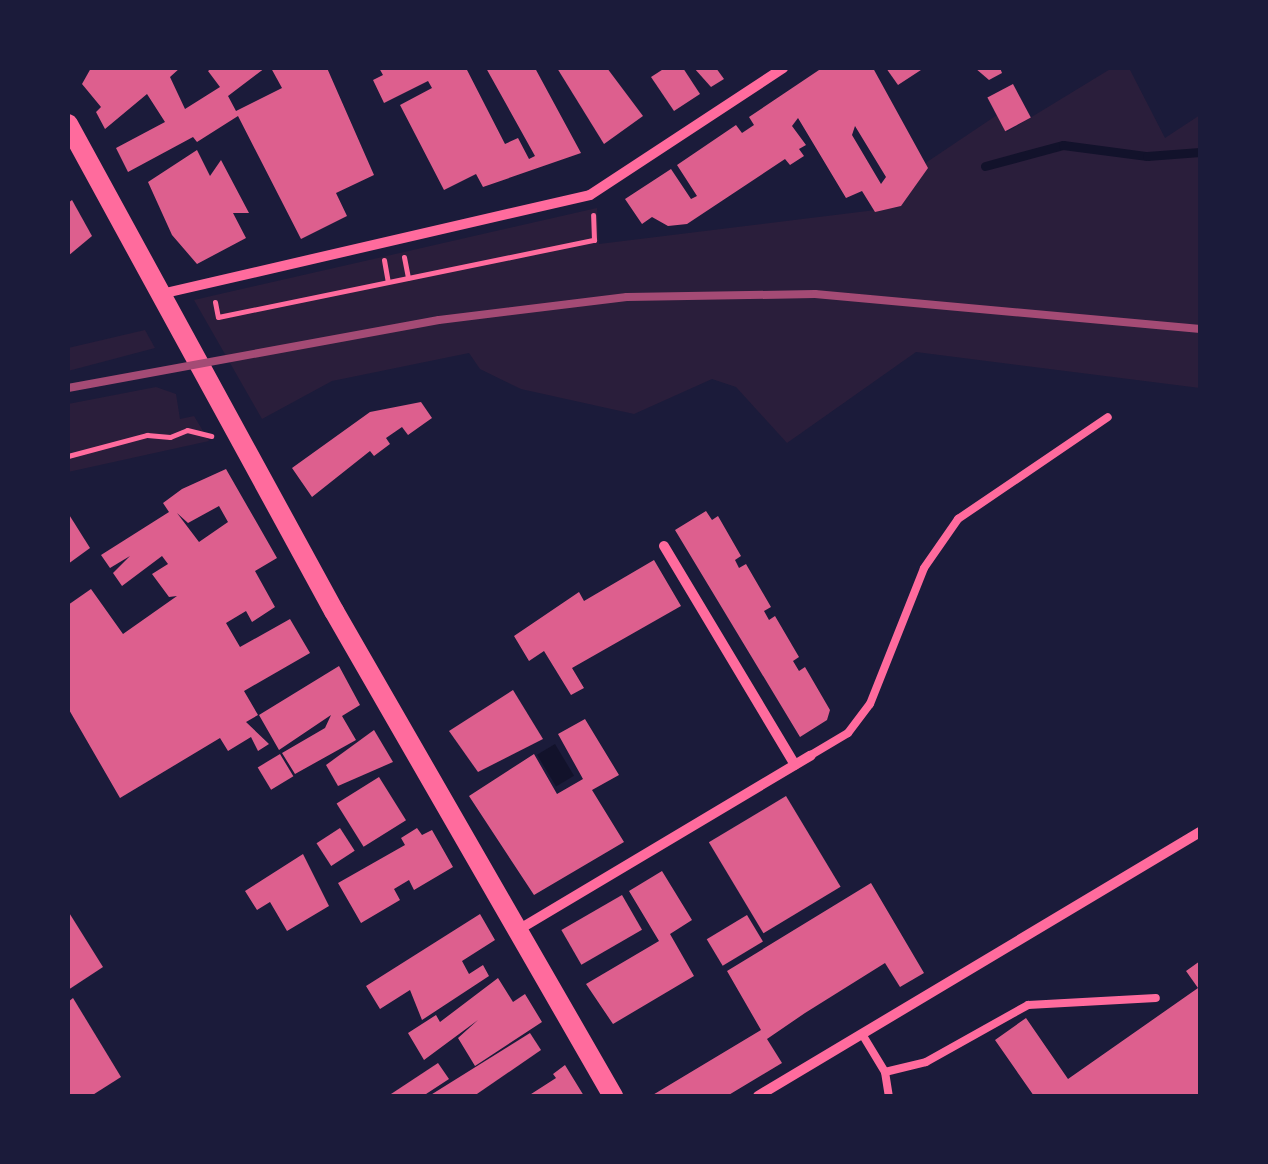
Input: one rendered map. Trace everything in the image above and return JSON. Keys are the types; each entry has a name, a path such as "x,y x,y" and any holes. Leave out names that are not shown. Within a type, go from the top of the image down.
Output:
{"main road":[{"path":"68,124 175,322 613,1096"}],"street":[{"path":"160,294 590,195 783,68"},
{"path":"664,546 796,764"},
{"path":"518,930 812,755"},
{"path":"758,1096 1200,832"}],"lane":[{"path":"812,755 848,733 870,704 924,568 958,519 1108,418"},
{"path":"885,1072 926,1062 1028,1004 1156,998"},
{"path":"862,1034 885,1072 889,1096"}],"path":[{"path":"215,299 218,317 594,240 593,212"},
{"path":"404,256 408,278"},
{"path":"384,260 388,282"},
{"path":"334,282 336,293"},
{"path":"313,287 315,297"},
{"path":"68,456 147,435 186,430 207,439 231,419"}],"shaded area":[{"path":"1112,68 1129,68 1165,138 1200,115 1200,388 916,352 787,443 736,387 712,379 634,414 521,389 480,369 469,353 332,381 262,419 194,300 597,208 599,244 900,207 927,162 997,115 1007,132"},
{"path":"145,330 155,348 68,371 68,348"},
{"path":"156,387 176,394 180,419 194,416 209,441 68,472 68,404"},
{"path":"555,744 574,776 556,787 537,755"}],"building":[{"path":"91,68 180,68 170,77 185,109 220,87 208,71 212,68 265,68 228,96 236,111 282,88 271,68 327,68 374,175 336,193 347,216 301,239 238,116 197,142 193,137 128,172 116,148 165,122 147,94 105,129 96,112 101,107 82,84"},
{"path":"379,68 466,68 505,144 518,138 529,159 535,156 486,68 535,68 581,153 483,187 476,174 444,190 400,105 432,88 428,81 384,103 373,80 383,75"},
{"path":"557,68 607,68 643,116 604,144"},
{"path":"665,68 683,68 700,94 674,111 651,77"},
{"path":"694,68 716,68 724,79 711,87"},
{"path":"822,68 873,68 928,168 901,206 875,212 862,191 846,198 798,118 792,126 806,145 799,149 804,156 790,165 785,159 687,224 668,226 652,217 642,224 625,199 671,169 691,199 697,196 677,165 736,125 742,133 754,125 749,117","holes":["855,126 886,177 881,184 852,135"]},
{"path":"886,68 924,68 898,85"},
{"path":"975,68 1000,68 1002,73 989,80"},
{"path":"1013,84 1031,118 1005,131 987,98"},
{"path":"197,150 210,176 221,160 249,213 233,213 246,238 197,264 172,235 148,182"},
{"path":"72,200 92,236 68,256 68,203"},
{"path":"421,402 432,418 408,435 402,427 386,438 390,444 374,456 370,451 312,497 292,468 370,412"},
{"path":"226,469 277,558 255,571 275,607 252,622 246,611 226,623 240,647 290,619 310,653 244,691 258,715 246,722 269,744 258,751 251,737 228,751 220,738 120,798 68,708 68,605 91,589 123,634 177,596 169,597 152,574 168,564 162,556 122,586 113,573 130,556 110,568 101,555 169,512 163,503 182,489","holes":["219,506 228,522 199,542 177,513 188,523"]},
{"path":"706,511 712,520 718,516 741,556 735,560 739,568 746,564 771,607 764,611 769,620 775,616 799,657 793,661 799,671 805,667 830,710 827,720 800,737 675,530"},
{"path":"68,513 90,548 68,564"},
{"path":"654,560 681,606 572,668 584,688 571,695 544,651 529,661 514,636 579,592 584,601"},
{"path":"339,666 360,705 342,716 356,740 295,774 282,753 325,728 331,715 279,750 259,715"},
{"path":"513,690 543,739 478,772 449,731"},
{"path":"585,719 619,775 592,790 624,842 534,895 469,796 534,754 557,794 583,779 558,734"},
{"path":"374,730 393,762 338,786 326,765"},
{"path":"280,754 293,776 271,790 258,767"},
{"path":"379,777 406,820 364,847 337,803"},
{"path":"786,796 841,887 763,933 709,842"},
{"path":"340,828 355,851 331,866 317,843"},
{"path":"417,828 422,835 432,830 453,867 414,890 409,880 394,889 400,900 361,923 338,883 405,845 401,838"},
{"path":"303,854 329,906 287,931 270,902 257,910 245,891"},
{"path":"662,871 692,920 670,934 694,976 613,1024 586,984 659,941 629,891"},
{"path":"871,883 924,973 900,987 885,963 767,1039 782,1063 727,1096 651,1096 761,1030 727,971"},
{"path":"622,895 642,930 581,965 561,930"},
{"path":"68,911 103,967 68,990"},
{"path":"480,914 495,940 462,961 469,974 483,965 489,976 422,1020 410,990 380,1009 366,986"},
{"path":"747,915 763,942 723,966 707,939"},
{"path":"1200,961 1200,1096 1034,1096 995,1040 1026,1018 1068,1079 1198,988 1186,971"},
{"path":"498,978 513,1002 525,994 542,1022 475,1066 458,1038 478,1020 424,1060 408,1033 436,1015 440,1022"},
{"path":"73,998 121,1077 91,1096 68,1096 68,1002"},
{"path":"530,1033 541,1050 474,1096 429,1096"},
{"path":"438,1063 449,1079 423,1096 388,1096"},
{"path":"565,1065 584,1096 528,1096 556,1078 553,1074"}],"waterway":[{"path":"985,166 1063,145 1147,156 1200,152"}],"railway":[{"path":"68,388 439,320 627,297 815,294 1200,329"}]}
